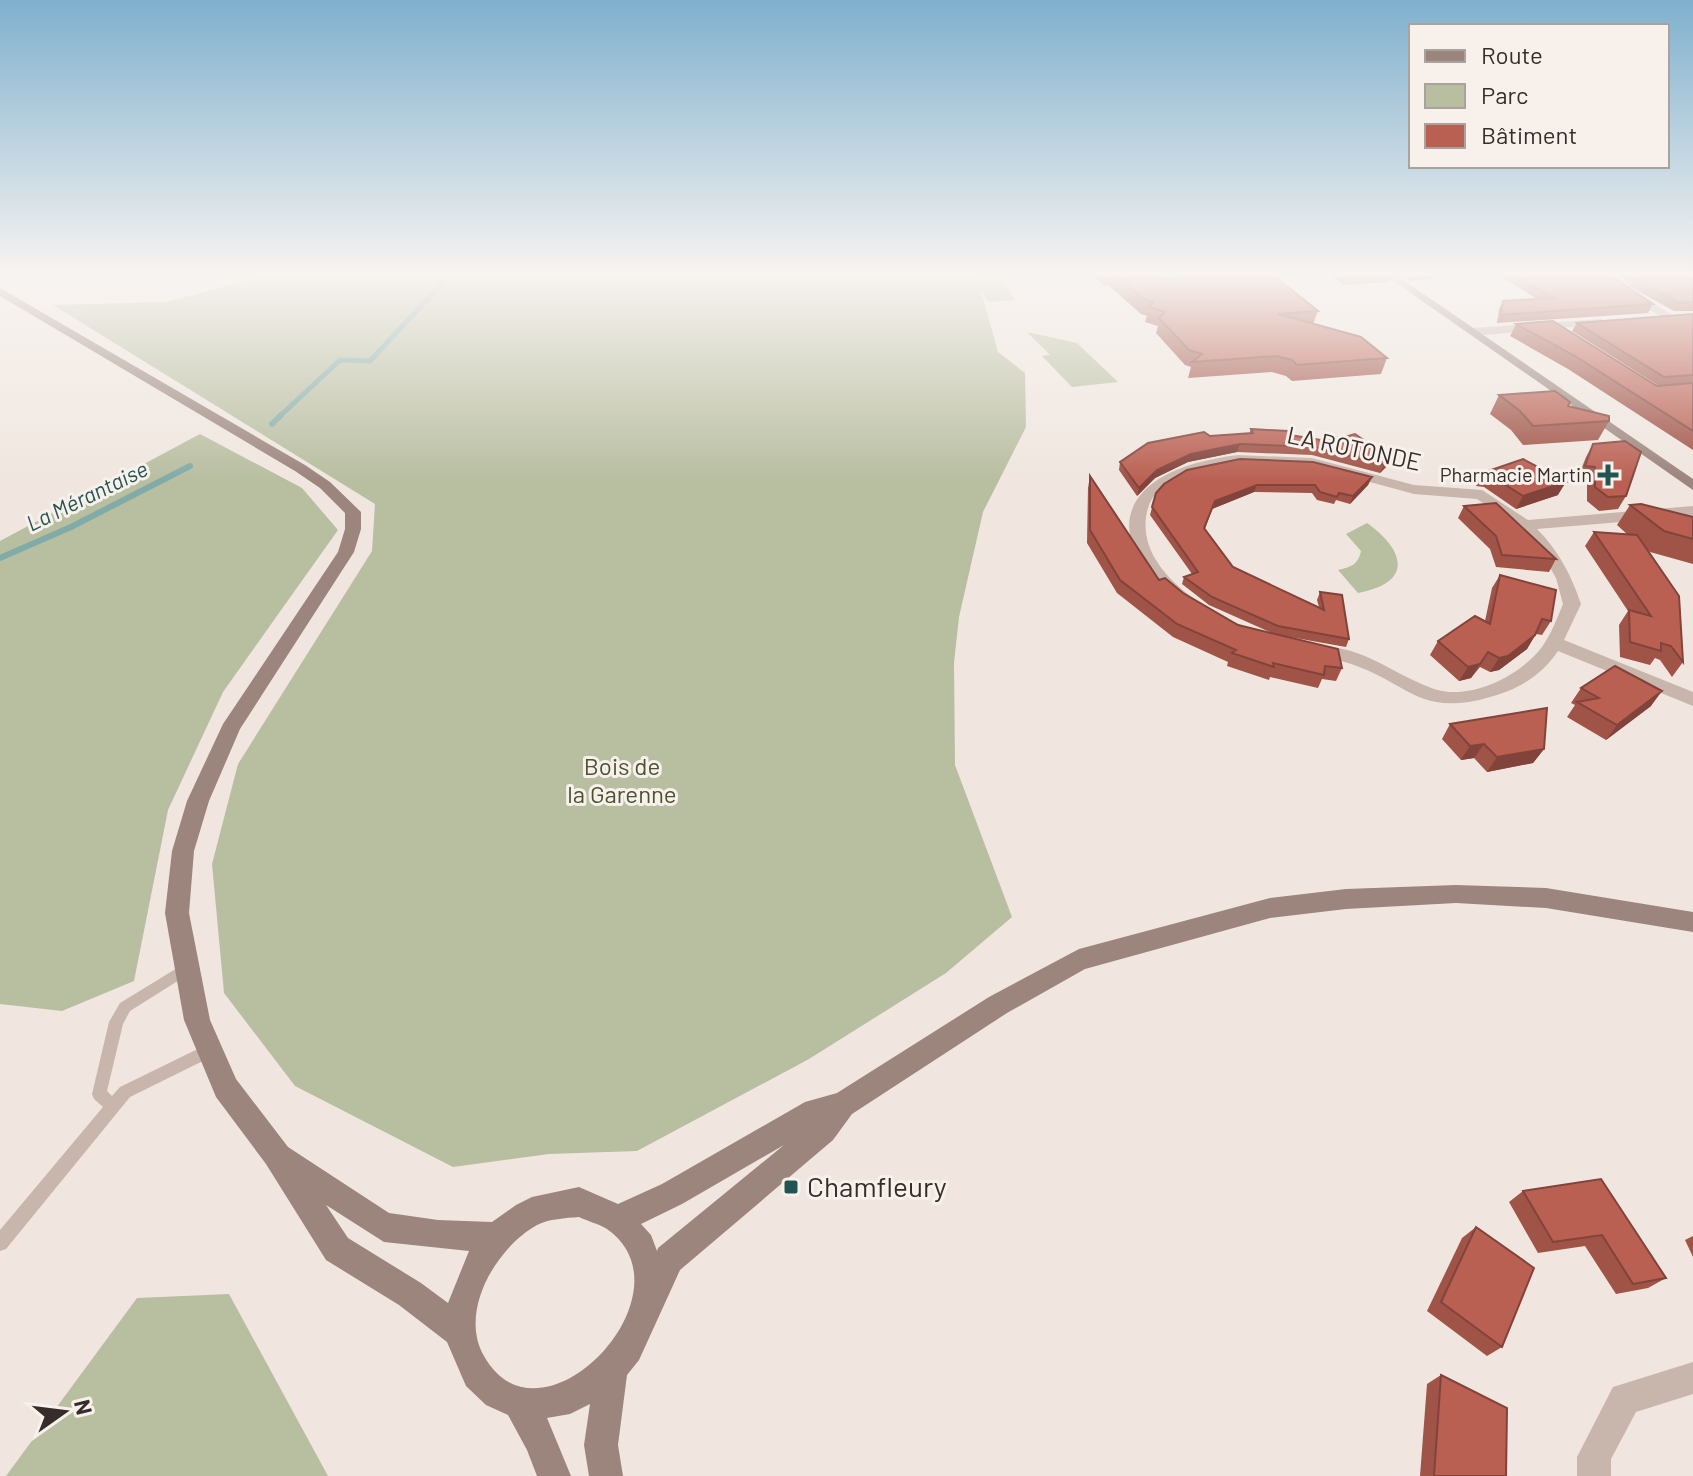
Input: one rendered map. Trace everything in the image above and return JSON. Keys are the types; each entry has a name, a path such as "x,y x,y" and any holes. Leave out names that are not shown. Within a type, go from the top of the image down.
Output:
{"main road":[{"path":"90,344 300,468 325,485 353,512 353,529 346,552 271,662 230,729 198,801 183,851 177,913 197,1020 226,1088 276,1154 337,1249 410,1294 462,1334"},
{"path":"1490,344 1693,486"},
{"path":"645,1312 649,1284 646,1258 636,1235 621,1218 602,1207 579,1202 555,1204 525,1216 498,1237 477,1266 464,1299 462,1334 471,1366 491,1390 520,1403 551,1404 583,1393 611,1371 632,1344 669,1259 823,1130 842,1105 998,1005 1079,960 1270,908 1346,899 1456,894 1546,898 1693,922"},
{"path":"621,1218 672,1194 815,1111 842,1105"},
{"path":"276,1154 384,1227 438,1235 498,1237"},
{"path":"606,1476 601,1445 611,1371"},
{"path":"520,1403 535,1429 554,1476"}],"street":[{"name":"LA ROTONDE","path":"1259,458 1339,467 1414,489 1472,492 1482,495 1525,525 1547,548 1564,578 1572,604 1554,643 1527,676 1498,689 1457,699 1435,696 1351,657 1267,641 1193,605 1168,587 1147,562 1141,550 1136,520 1147,495 1157,484 1175,474 1219,461 1259,458"},
{"path":"1525,525 1693,511"},
{"path":"1554,643 1693,699"},
{"path":"1594,1476 1594,1457 1625,1399 1693,1378"}],"lane":[{"path":"112,1106 99,1094 116,1022 125,1007 188,968"},
{"path":"0,1243 125,1092 210,1050"}],"green space":[{"name":"Bois de la Garenne","path":"116,344 996,344 998,352 1025,373 1026,427 983,512 959,617 954,663 955,765 1012,917 946,973 809,1059 637,1151 549,1154 453,1167 295,1086 224,993 212,864 238,764 372,551 375,504"},
{"path":"1039,344 1078,344 1118,382 1072,387 1042,356 1050,355"},
{"path":"200,434 302,488 338,530 223,692 168,810 134,981 62,1011 0,1004 0,541"},
{"path":"1367,523 1390,544 1398,565 1388,582 1358,593 1338,570 1353,565 1361,551 1346,534"},
{"path":"229,1294 328,1476 6,1476 137,1298"}],"building":[{"path":"1183,344 1370,344 1387,358 1297,365 1292,360 1276,356 1192,362 1202,354 1189,350"},
{"path":"1553,344 1590,344 1657,386 1693,383 1693,431"},
{"path":"1611,344 1693,344 1693,375 1664,377"},
{"path":"1555,391 1570,402 1568,406 1609,416 1609,421 1533,426 1499,395"},
{"path":"1251,429 1288,431 1290,435 1327,441 1332,436 1341,438 1355,434 1378,450 1377,453 1391,458 1384,465 1315,447 1240,444 1191,454 1157,470 1139,488 1120,462 1148,443 1204,432 1210,436 1253,433"},
{"path":"1625,441 1641,452 1626,496 1608,497 1595,487 1595,467 1585,466 1593,444"},
{"path":"1240,459 1313,462 1372,477 1353,496 1339,493 1337,497 1320,492 1315,485 1257,485 1215,501 1204,528 1233,567 1324,610 1320,592 1342,595 1349,639 1278,626 1212,597 1184,577 1198,572 1152,507 1156,493 1164,484 1187,470"},
{"path":"1523,459 1566,482 1523,496 1482,473"},
{"path":"1090,476 1159,580 1165,578 1183,593 1238,625 1338,649 1342,668 1325,666 1324,675 1273,663 1274,667 1232,653 1236,650 1177,624 1120,580 1090,530"},
{"path":"1496,503 1556,559 1502,555 1496,536 1464,506"},
{"path":"1641,504 1693,517 1693,539 1664,531 1630,505"},
{"path":"1594,532 1637,535 1679,596 1683,662 1671,646 1661,643 1661,651 1630,642 1629,610 1651,616"},
{"path":"1500,575 1556,590 1551,621 1542,619 1535,635 1508,656 1499,658 1488,652 1480,664 1468,667 1438,641 1475,616 1490,624"},
{"path":"1615,666 1662,691 1617,725 1577,702 1599,698 1581,688"},
{"path":"1547,708 1544,749 1497,757 1484,744 1470,746 1450,724"},
{"path":"1601,1179 1666,1278 1633,1284 1602,1235 1553,1242 1523,1191"},
{"path":"1476,1227 1534,1268 1502,1347 1441,1302"},
{"path":"1441,1375 1507,1408 1506,1476 1434,1476"}],"waterway":[{"path":"279,417 340,360 370,361 386,344"},
{"path":"272,424 279,417"},
{"name":"La Mérantaise","path":"0,558 71,527 190,466"}],"place":[{"name":"Pharmacie Martin","path":"1608,475"},
{"name":"Chamfleury","path":"791,1187"}]}
